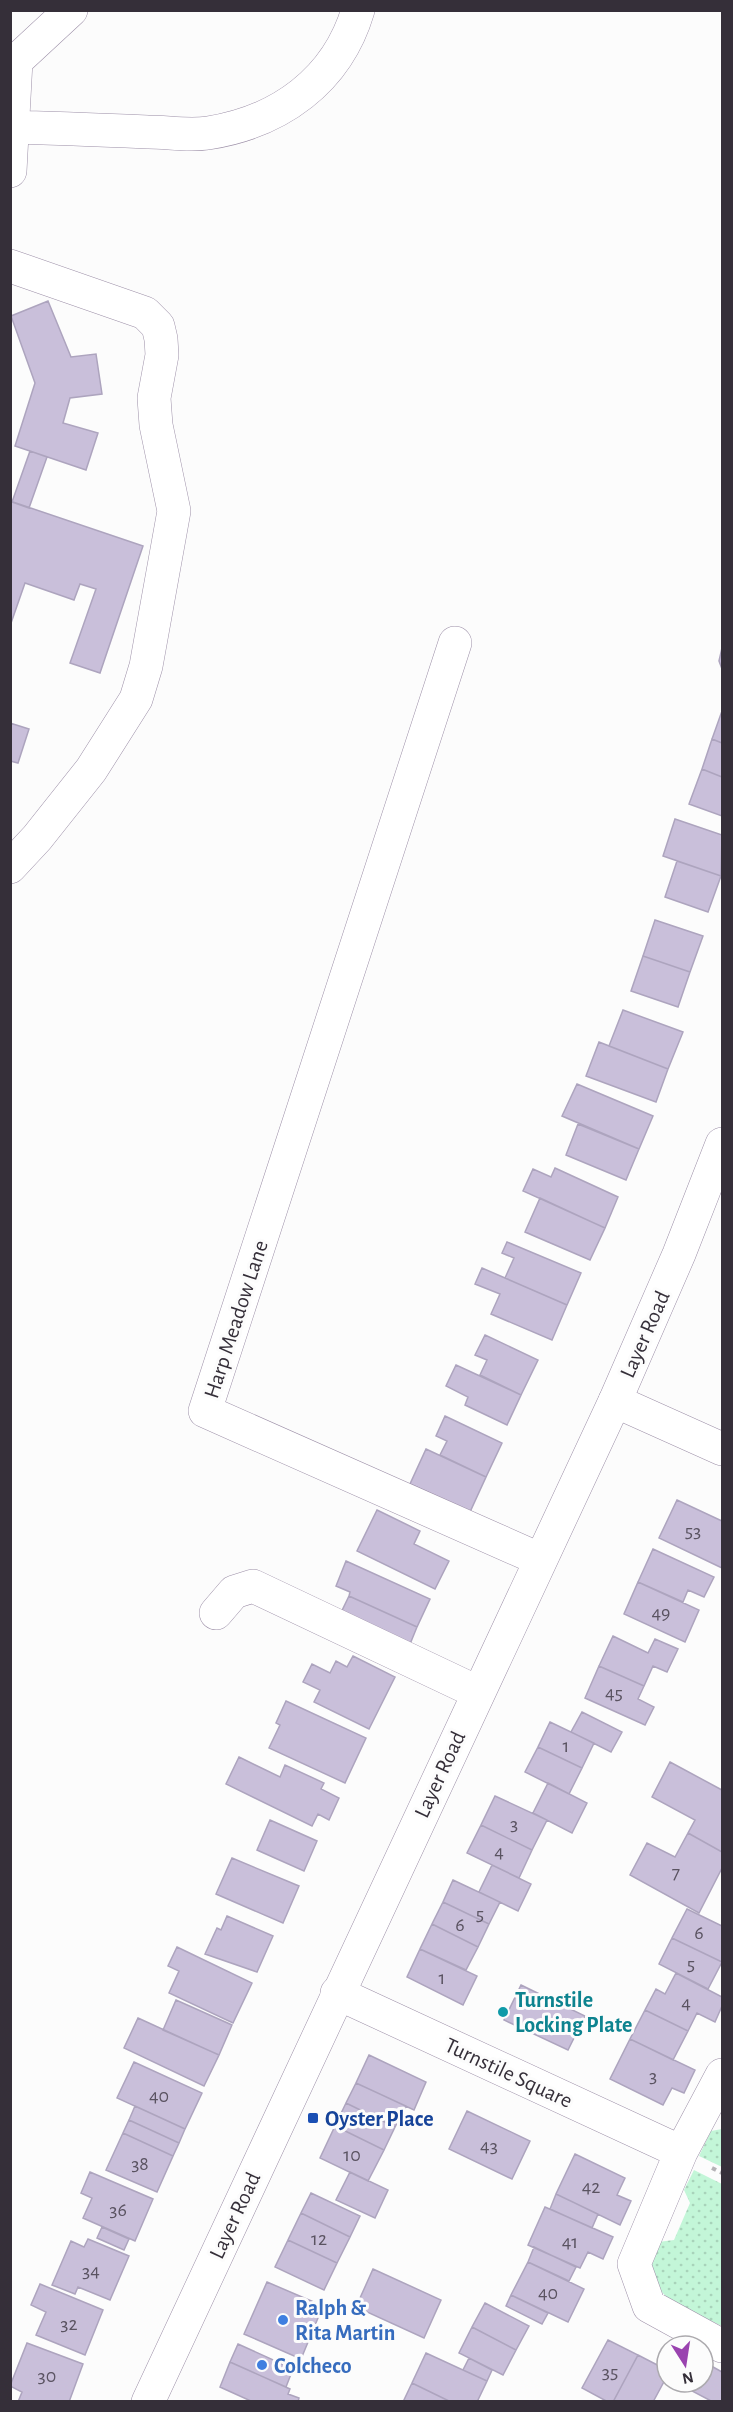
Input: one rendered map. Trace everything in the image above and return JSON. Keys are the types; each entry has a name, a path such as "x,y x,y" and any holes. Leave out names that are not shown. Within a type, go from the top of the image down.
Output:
{"main road":[{"path":"10,171 16,61 71,10"},
{"path":"12,127 207,134 256,119 296,100 326,73 351,35 358,10"},
{"path":"10,266 145,313 158,326 162,355 154,398 156,425 174,511 146,666 136,699 91,770 38,838 10,867"},
{"name":"Harp Meadow Lane","path":"455,643 205,1411 539,1559"},
{"name":"Layer Road","path":"148,2402 539,1559 615,1401 679,1254 723,1144"},
{"path":"615,1401 723,1449"},
{"path":"216,1613 234,1592 253,1586 477,1692"},
{"name":"Turnstile Square","path":"337,1993 681,2152"},
{"path":"723,2075 681,2152 634,2264 649,2306 723,2346"}],"green space":[{"path":"722,2129 722,2167 699,2156 711,2131"},
{"path":"694,2170 722,2184 722,2326 676,2304 659,2288 653,2277 652,2256 658,2242 674,2240 690,2203 684,2190"}],"building":[{"path":"48,301 71,357 96,354 102,394 70,398 63,423 98,433 86,470 15,446 35,383 11,316"},
{"path":"30,451 47,457 29,508 12,502"},
{"path":"10,501 143,546 100,673 70,663 96,589 80,584 74,600 25,583 10,626"},
{"path":"722,648 722,669 719,661"},
{"path":"722,711 722,743 712,739"},
{"path":"10,723 29,729 18,763 10,761"},
{"path":"712,739 722,743 722,777 702,769"},
{"path":"702,769 722,777 722,816 689,804"},
{"path":"675,819 722,835 721,876 663,856"},
{"path":"677,861 721,876 708,912 665,897"},
{"path":"655,920 703,936 690,972 643,956"},
{"path":"643,956 690,972 678,1007 631,991"},
{"path":"623,1010 683,1032 668,1069 609,1046"},
{"path":"599,1042 668,1069 656,1102 586,1076"},
{"path":"577,1084 653,1116 639,1149 562,1116"},
{"path":"578,1124 639,1149 626,1180 566,1155"},
{"path":"555,1168 618,1197 605,1228 523,1191 533,1169 551,1177"},
{"path":"540,1198 605,1228 590,1260 525,1232"},
{"path":"507,1242 581,1273 567,1305 505,1278 514,1258 502,1253"},
{"path":"482,1268 567,1305 552,1340 491,1314 500,1294 475,1284"},
{"path":"485,1335 538,1360 521,1395 480,1375 487,1360 475,1355"},
{"path":"456,1365 521,1395 507,1425 465,1405 468,1397 446,1386"},
{"path":"445,1416 502,1443 486,1477 440,1455 447,1441 436,1436"},
{"path":"426,1449 486,1477 470,1512 410,1484"},
{"path":"677,1500 722,1521 722,1568 659,1538"},
{"path":"377,1510 420,1531 414,1544 449,1561 435,1589 357,1551"},
{"path":"653,1549 714,1577 704,1597 688,1590 683,1602 638,1582"},
{"path":"346,1561 430,1599 417,1627 349,1596 350,1592 336,1586"},
{"path":"638,1582 699,1610 685,1642 624,1614"},
{"path":"349,1596 417,1627 406,1654 336,1623"},
{"path":"613,1636 648,1653 655,1639 678,1649 667,1672 653,1666 644,1686 599,1666"},
{"path":"353,1656 395,1677 369,1729 314,1702 320,1690 303,1682 312,1664 330,1673 336,1661 347,1667"},
{"path":"599,1666 644,1686 638,1699 654,1707 645,1725 585,1698"},
{"path":"286,1701 366,1738 345,1783 269,1748 280,1725 276,1723"},
{"path":"582,1712 622,1732 611,1752 571,1732"},
{"path":"550,1722 594,1743 582,1768 538,1747"},
{"path":"538,1747 582,1768 569,1794 525,1772"},
{"path":"239,1757 280,1777 285,1765 324,1783 321,1789 339,1798 329,1820 318,1814 312,1826 226,1784"},
{"path":"670,1762 722,1790 722,1852 688,1833 695,1820 652,1797"},
{"path":"548,1783 587,1803 572,1833 533,1813"},
{"path":"495,1796 547,1820 532,1850 481,1825"},
{"path":"270,1820 317,1841 304,1871 257,1850"},
{"path":"481,1825 532,1850 519,1878 467,1853"},
{"path":"688,1833 722,1852 722,1868 699,1913 630,1875 647,1843 675,1857"},
{"path":"232,1858 299,1886 283,1923 216,1894"},
{"path":"492,1865 531,1884 518,1911 479,1892"},
{"path":"453,1880 500,1902 489,1924 443,1902"},
{"path":"443,1902 489,1924 478,1947 432,1924"},
{"path":"687,1909 722,1926 722,1962 672,1938"},
{"path":"227,1916 273,1936 257,1972 205,1954 217,1928 221,1930"},
{"path":"432,1924 478,1947 466,1970 420,1949"},
{"path":"672,1938 722,1962 708,1989 659,1964"},
{"path":"177,1947 252,1983 233,2023 169,1993 179,1971 168,1966"},
{"path":"420,1949 477,1976 463,2005 407,1977"},
{"path":"676,1973 722,1997 722,2006 715,2022 697,2013 688,2031 645,2010 656,1989 665,1994"},
{"path":"521,1985 585,2016 568,2050 504,2020"},
{"path":"176,2000 232,2025 219,2055 163,2030"},
{"path":"645,2010 688,2031 673,2060 630,2039"},
{"path":"138,2018 219,2055 204,2086 124,2048"},
{"path":"630,2039 695,2070 684,2093 672,2088 663,2105 610,2079"},
{"path":"369,2055 426,2082 414,2110 356,2083"},
{"path":"134,2062 202,2093 185,2129 117,2098"},
{"path":"356,2083 406,2106 395,2127 346,2103"},
{"path":"346,2103 395,2127 384,2150 335,2126"},
{"path":"135,2106 185,2129 179,2143 129,2120"},
{"path":"467,2111 530,2141 512,2179 449,2149"},
{"path":"129,2120 179,2143 173,2156 123,2133"},
{"path":"335,2126 384,2150 368,2181 320,2158"},
{"path":"123,2133 173,2156 157,2192 106,2170"},
{"path":"575,2154 625,2178 617,2195 631,2201 620,2225 556,2194"},
{"path":"90,2172 153,2199 135,2241 83,2218 92,2198 81,2193"},
{"path":"350,2172 388,2190 375,2218 336,2200"},
{"path":"311,2193 360,2216 350,2237 301,2213"},
{"path":"556,2194 598,2214 592,2228 550,2209"},
{"path":"545,2207 613,2237 603,2259 588,2252 580,2268 528,2245"},
{"path":"301,2213 350,2237 337,2263 288,2240"},
{"path":"102,2227 129,2239 124,2250 97,2238"},
{"path":"88,2239 129,2256 110,2300 78,2287 75,2294 52,2285 71,2241 84,2247"},
{"path":"288,2240 337,2263 324,2290 275,2267"},
{"path":"534,2247 576,2267 569,2281 528,2262"},
{"path":"528,2262 584,2289 568,2322 511,2295"},
{"path":"373,2269 441,2300 424,2338 356,2307"},
{"name":"Ralph & Rita Martin","path":"267,2282 323,2306 301,2359 244,2334"},
{"path":"40,2284 103,2310 85,2355 36,2335 46,2312 31,2305"},
{"path":"511,2295 548,2313 542,2324 506,2306"},
{"path":"485,2303 529,2326 516,2350 472,2327"},
{"path":"472,2327 516,2350 503,2375 459,2353"},
{"path":"608,2340 638,2355 613,2402 608,2402 582,2388"},
{"path":"27,2343 83,2364 69,2402 18,2402 22,2392 10,2386"},
{"name":"Colcheco","path":"238,2344 293,2369 286,2387 230,2362"},
{"path":"426,2353 487,2381 477,2402 451,2402 412,2383"},
{"path":"638,2355 655,2364 655,2394 657,2394 653,2402 613,2402"},
{"path":"469,2358 492,2370 487,2381 463,2370"},
{"path":"230,2362 290,2389 288,2394 299,2398 298,2402 253,2402 220,2387"},
{"path":"715,2368 722,2372 722,2402 713,2402 698,2394 715,2394"},
{"path":"412,2383 451,2402 403,2402"}],"place":[{"name":"Turnstile Locking Plate","path":"503,2012"},
{"name":"Oyster Place","path":"313,2118"},
{"name":"Ralph & Rita Martin","path":"283,2320"},
{"name":"Colcheco","path":"262,2365"}]}
